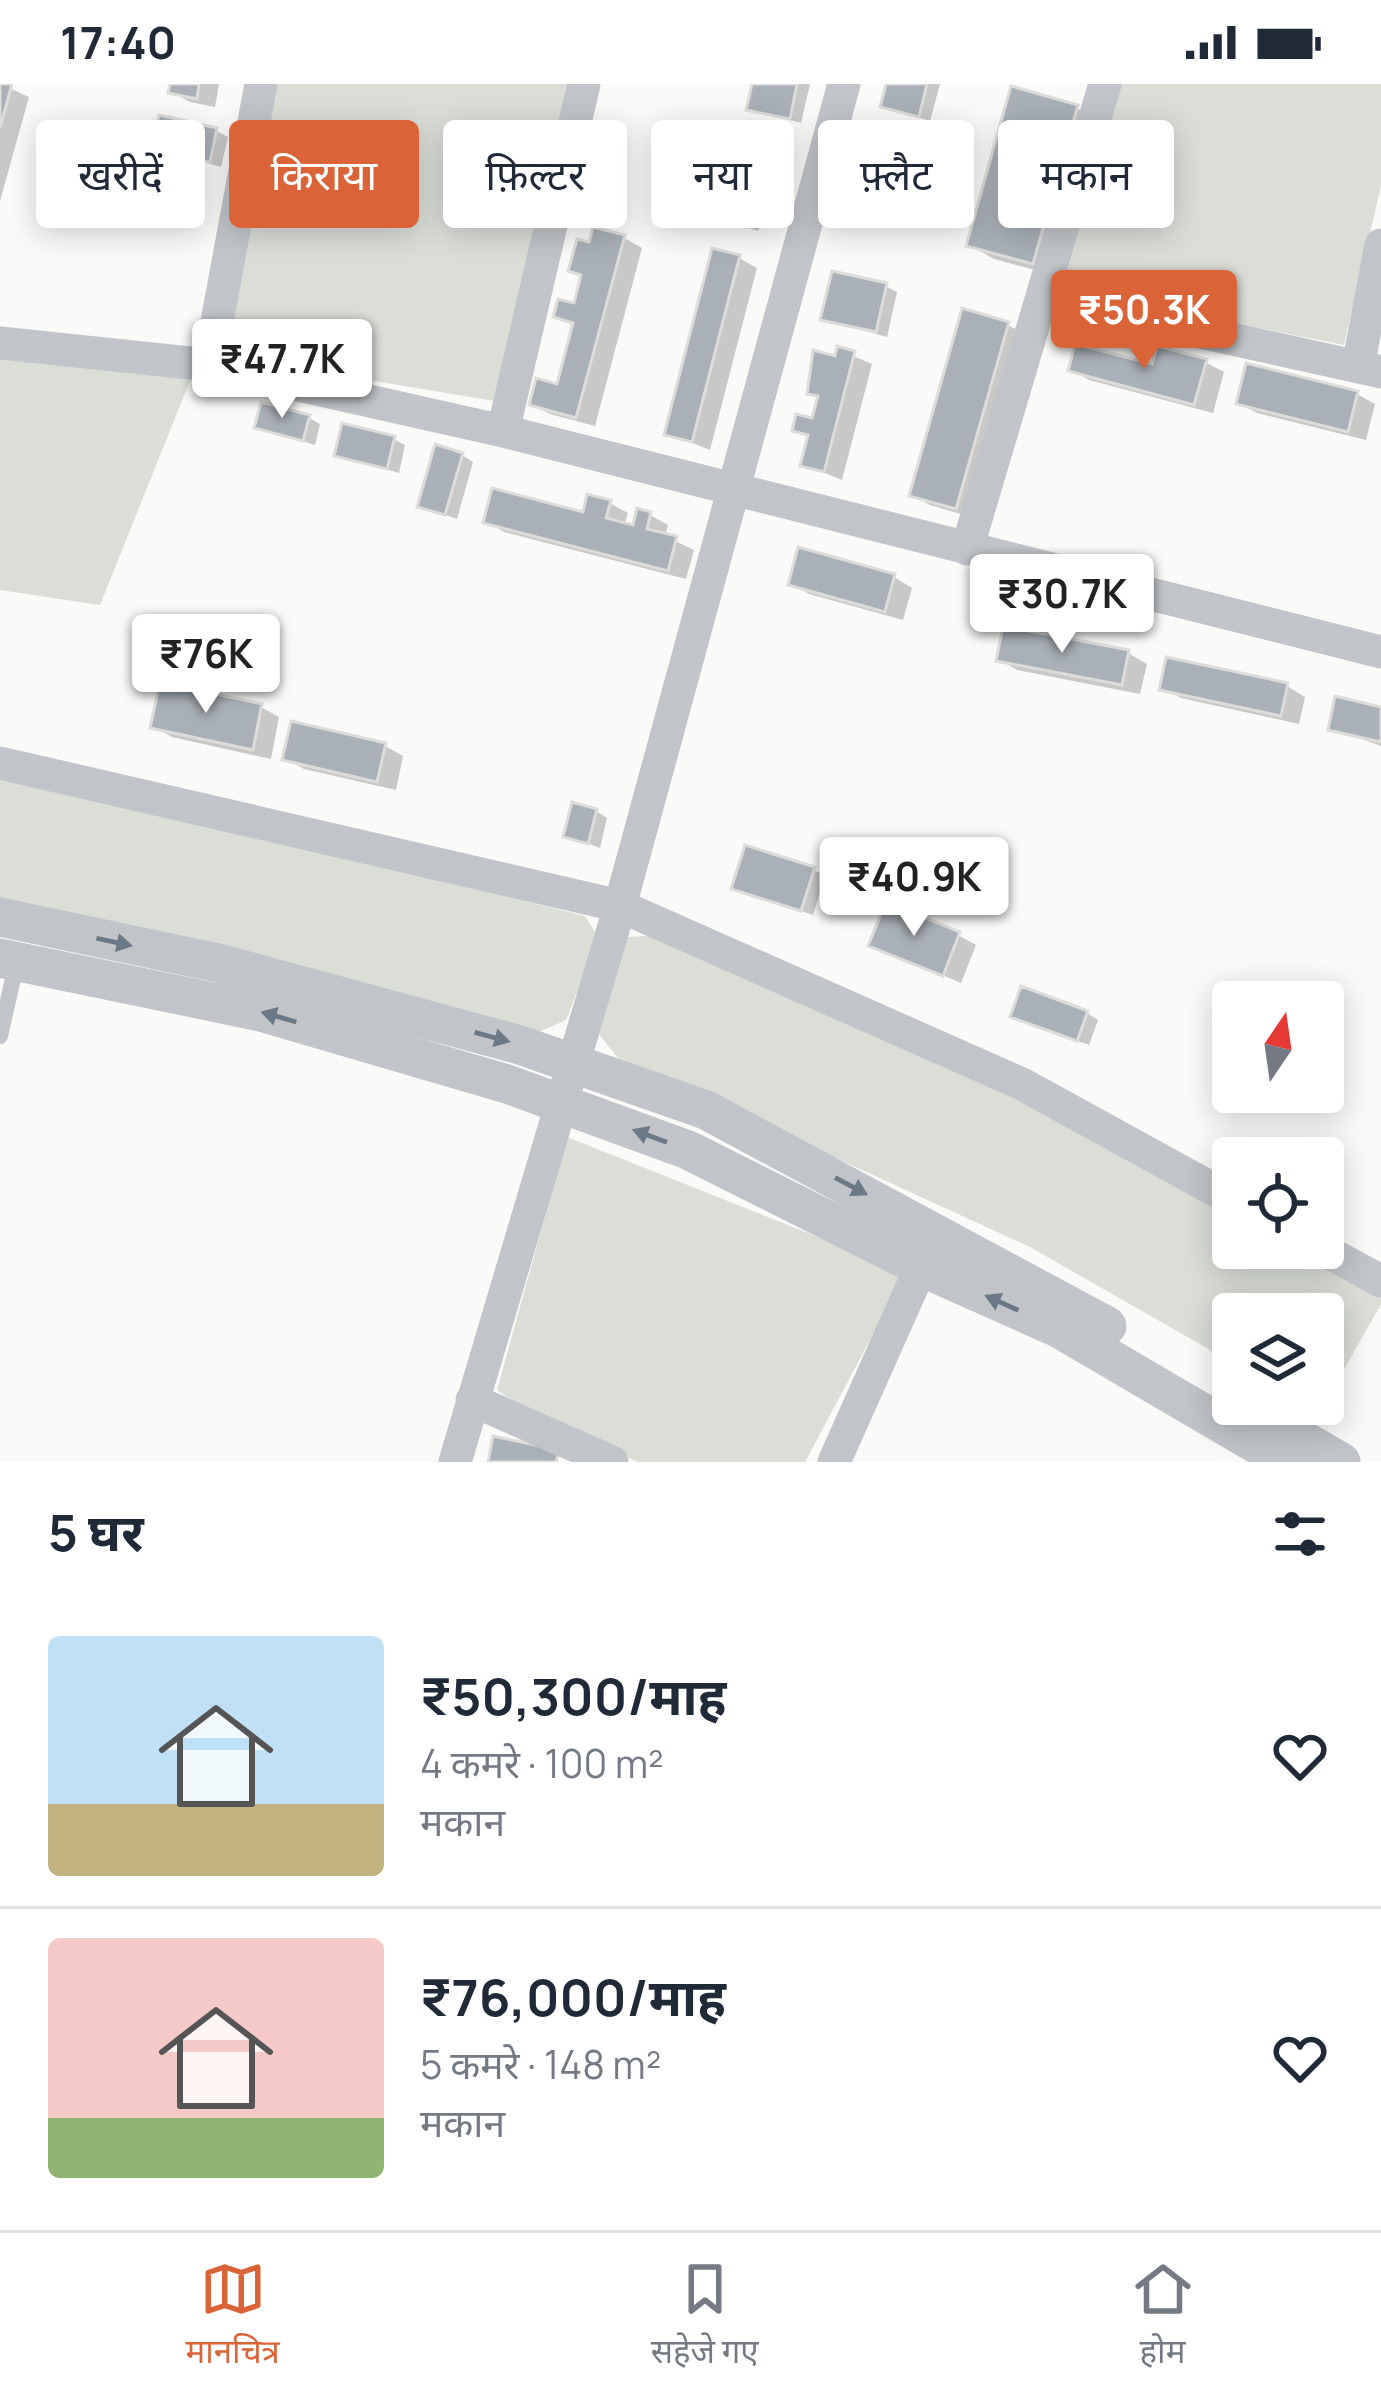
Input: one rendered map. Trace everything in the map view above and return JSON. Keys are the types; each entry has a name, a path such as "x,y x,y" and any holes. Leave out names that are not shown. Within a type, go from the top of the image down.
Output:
{"street":[{"path":"209,365 261,84"},
{"path":"502,431 584,84"},
{"path":"455,1462 620,906 844,84"},
{"path":"967,549 1105,84"},
{"path":"1042,297 1370,370 1381,245"},
{"path":"0,343 209,365 502,431 1381,652"},
{"path":"0,764 620,906 1022,1084 1212,1188"},
{"path":"11,940 218,963 572,1061 706,1110 907,1216 1212,1387"},
{"path":"11,940 559,1102 688,1150 906,1260 1058,1328 1287,1462"},
{"path":"834,1462 906,1260 907,1216"},
{"path":"1344,1261 1381,1281"},
{"path":"472,1400 612,1462"},
{"path":"1277,1425 1341,1462"}],"lane":[{"path":"0,1036 11,940"}],"shaded area":[{"path":"269,84 571,84 562,120 443,120 443,228 536,228 494,401 249,360 233,324 247,228 419,228 419,120 264,120"},
{"path":"1114,84 1381,84 1381,186 1344,345 1055,287 1072,228 1174,228 1174,120 1104,120"},
{"path":"0,357 192,376 100,605 0,590"},
{"path":"0,769 585,916 598,937 566,1020 530,1036 0,902"},
{"path":"648,936 800,989 1212,1195 1212,1269 1344,1265 1381,1285 1381,1304 1344,1370 1344,1293 1212,1293 1212,1351 1030,1247 618,1058 599,1034 627,937"},
{"path":"567,1137 906,1272 805,1462 638,1462 549,1426 497,1390"}],"building":[{"path":"0,84 12,84 0,128"},
{"path":"170,84 199,84 197,99 168,93"},
{"path":"752,84 797,84 790,119 746,110"},
{"path":"886,84 927,84 919,117 880,107"},
{"path":"1011,86 1078,105 1074,120 1001,120"},
{"path":"205,125 217,128 210,162 205,161"},
{"path":"998,132 998,228 1043,228 1033,264 966,246"},
{"path":"593,228 625,235 576,418 529,405 536,378 557,384 573,323 553,317 558,299 574,303 581,275 568,271 577,239 589,242"},
{"path":"712,248 740,255 692,442 664,435"},
{"path":"832,271 887,283 876,332 820,320"},
{"path":"962,308 1009,322 956,509 909,496"},
{"path":"1075,344 1152,364 1157,346 1207,359 1194,405 1068,371"},
{"path":"837,346 855,351 824,472 800,466 808,435 792,431 796,414 812,418 818,396 807,394 813,350 835,356"},
{"path":"1246,363 1358,391 1348,432 1236,404"},
{"path":"261,402 310,415 303,441 254,428"},
{"path":"342,423 395,436 387,469 334,456"},
{"path":"435,444 463,453 445,515 417,507"},
{"path":"492,488 583,512 587,494 611,500 606,518 633,525 637,508 651,512 647,529 677,536 668,571 483,523"},
{"path":"798,547 895,574 885,612 788,585"},
{"path":"1003,626 1129,650 1122,685 996,661"},
{"path":"1166,657 1288,683 1281,716 1159,690"},
{"path":"160,682 262,704 253,750 150,728"},
{"path":"1335,696 1381,707 1381,742 1328,730"},
{"path":"291,721 386,743 377,782 282,760"},
{"path":"572,802 597,809 588,844 563,837"},
{"path":"745,845 815,867 801,911 731,889"},
{"path":"886,902 960,932 943,976 868,946"},
{"path":"1021,986 1088,1011 1077,1041 1010,1017"},
{"path":"493,1436 559,1450 556,1462 488,1462"}]}
